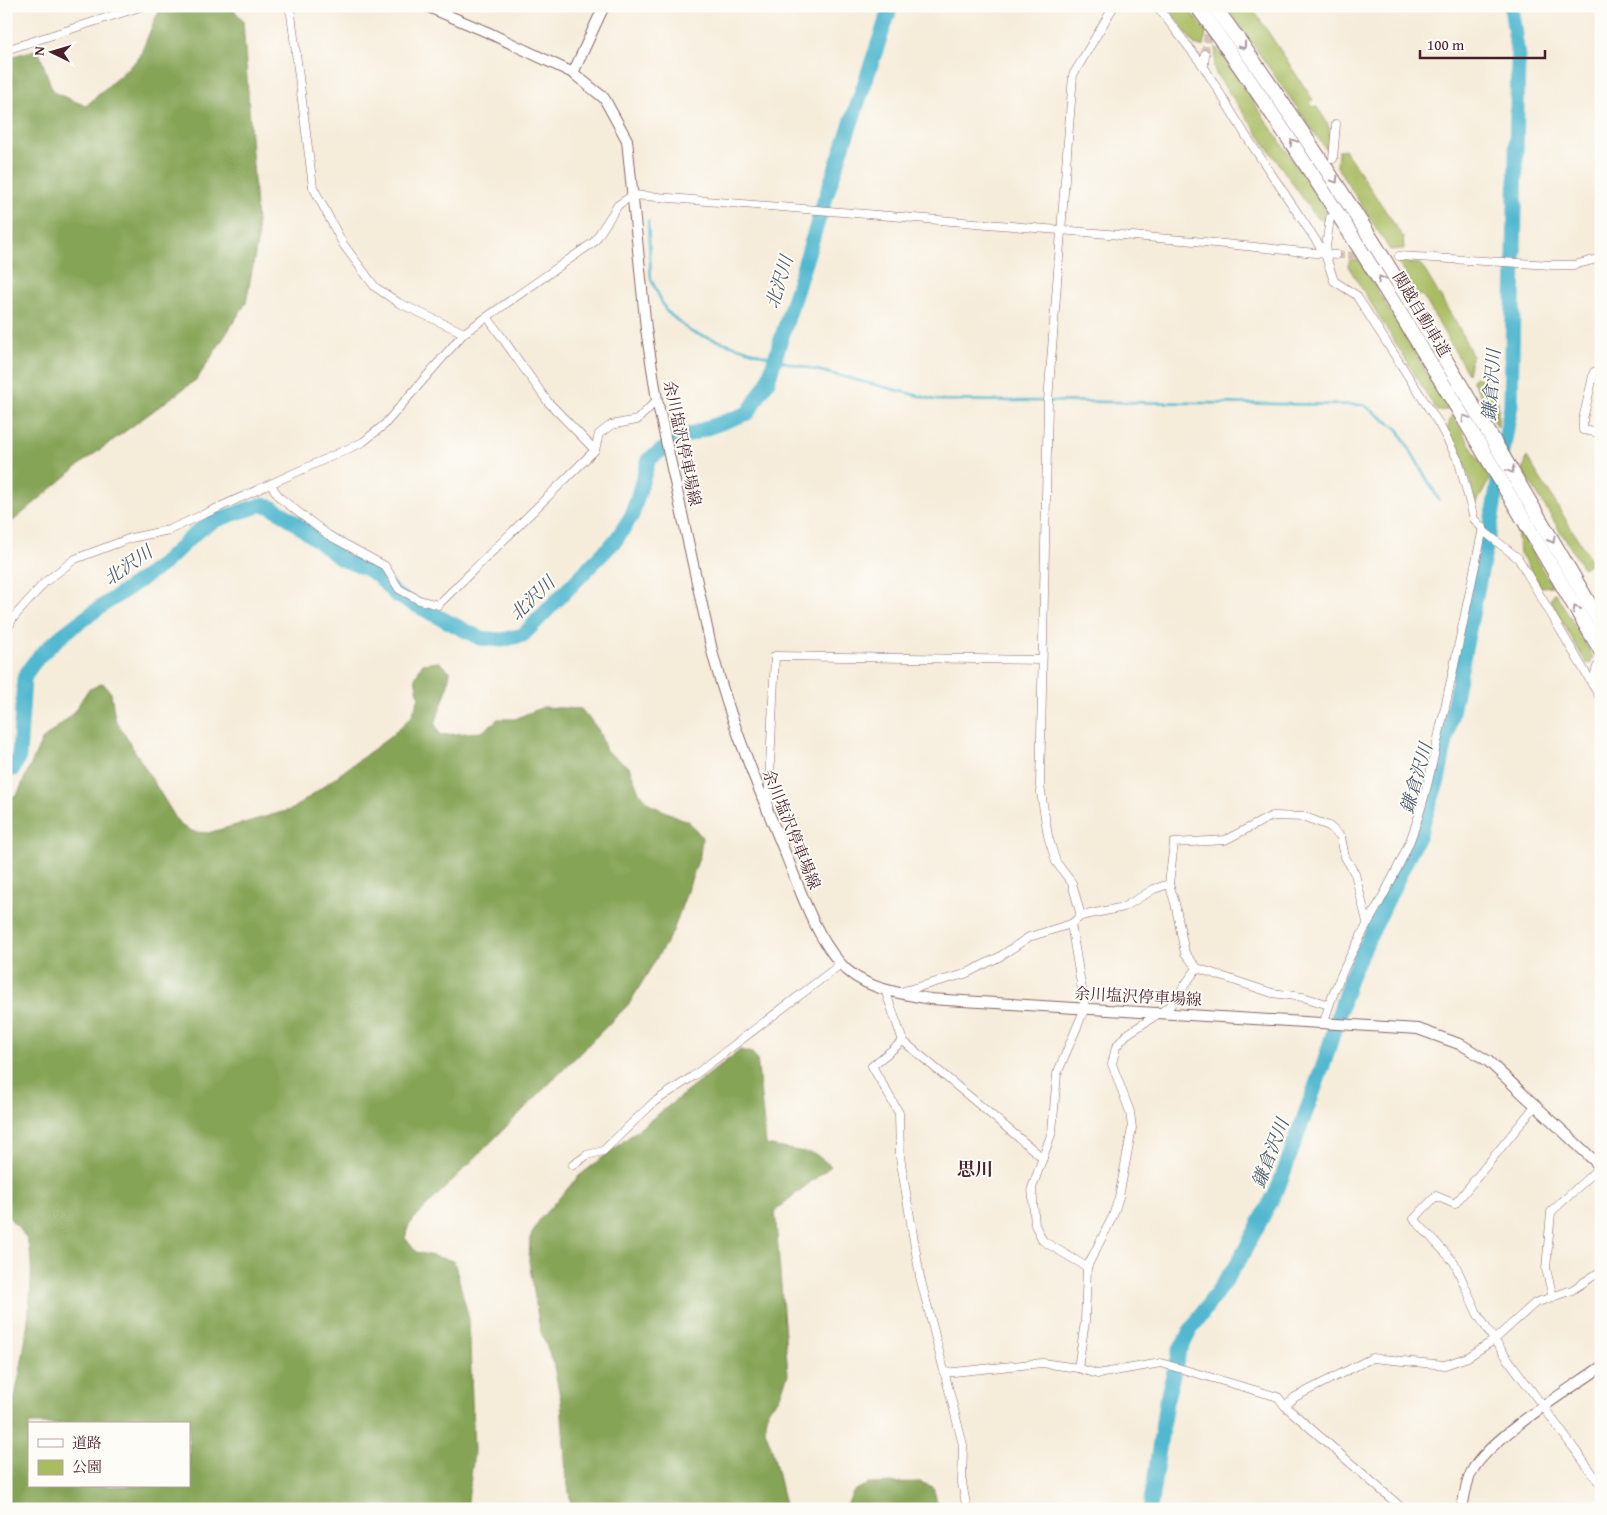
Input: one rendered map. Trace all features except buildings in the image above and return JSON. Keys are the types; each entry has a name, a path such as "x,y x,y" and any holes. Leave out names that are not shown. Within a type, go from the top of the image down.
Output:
{"highway":[{"name":"関越自動車道","path":"1197,6 1321,185 1490,460 1601,651"},
{"name":"関越自動車道","path":"1214,6 1335,180 1494,442 1601,624"}],"main road":[{"name":"余川塩沢停車場線","path":"426,6 487,32 573,73 604,98 627,140 646,329 656,400 719,678 768,813 815,925 841,964 860,979 886,990 930,999 1418,1029 1462,1045 1488,1061 1601,1167"},
{"path":"573,73 604,6"},
{"path":"1462,1509 1472,1472 1488,1449 1543,1407 1601,1368"}],"street":[{"path":"12,48 143,6"},
{"path":"288,6 291,14 313,187 343,244 375,287 399,303 464,333"},
{"path":"1081,916 1072,883 1056,862 1048,836 1040,786 1048,401 1073,75 1114,6"},
{"path":"1156,6 1204,67 1248,139 1325,254 1334,280 1356,295 1439,424 1459,462 1474,519 1518,558 1601,699"},
{"path":"1204,67 1205,54"},
{"path":"1334,159 1336,124"},
{"path":"6,632 13,618 45,582 75,559 131,538 169,530 363,442 384,425 464,333 594,242 618,205 633,196 1194,241 1336,255"},
{"path":"1325,254 1330,218"},
{"path":"1399,256 1574,265 1601,258"},
{"path":"488,318 548,402 595,450"},
{"path":"1601,369 1594,372 1583,419 1583,430 1601,433"},
{"path":"271,485 280,498 328,536 385,566 399,589 419,600 438,605 595,450 599,434 610,424 637,420 656,400"},
{"path":"1324,1023 1329,1005 1367,922 1395,876 1420,815 1485,530"},
{"path":"768,813 775,656 1042,660"},
{"path":"1592,684 1597,666"},
{"path":"1329,1005 1303,997 1272,993 1196,968 1185,953 1175,903 1169,884 1174,843 1226,840 1272,816 1305,817 1329,826 1342,837 1345,857 1355,874 1367,922"},
{"path":"898,993 965,974 998,957 1029,936 1071,924 1081,916 1124,907 1154,889 1169,884"},
{"path":"1071,924 1085,1008 1057,1074 1052,1132 1032,1188 1035,1225 1043,1241 1087,1267"},
{"path":"573,1166 587,1155 603,1151 654,1102 692,1077 841,964"},
{"path":"1078,1368 1085,1322 1087,1267 1113,1216 1119,1197 1132,1128 1130,1112 1112,1064 1116,1047 1126,1035 1170,1006 1196,968"},
{"path":"886,990 903,1041 1043,1158"},
{"path":"903,1041 872,1066 899,1113 900,1157 920,1276 963,1445 962,1483 967,1509"},
{"path":"1536,1105 1456,1204 1436,1196 1414,1219 1454,1262 1477,1313 1494,1340 1601,1485"},
{"path":"1553,1297 1546,1269 1551,1212 1601,1167"},
{"path":"1285,1406 1295,1397 1372,1358 1445,1365 1468,1357 1494,1340 1535,1304 1572,1290 1601,1272"},
{"path":"944,1373 1042,1363 1078,1368 1097,1374 1161,1363 1278,1396 1285,1406 1403,1509"}],"green space":[{"path":"163,6 231,6 243,21 258,238 246,303 197,379 83,462 6,527 6,58 38,49 53,92 86,106 139,58 156,17"},
{"path":"1167,6 1186,6 1206,31 1204,47 1194,44"},
{"path":"1226,6 1251,6 1313,100 1310,103 1314,107 1316,106 1327,124 1330,133 1329,154"},
{"path":"1216,47 1326,209 1325,222 1316,217 1216,74 1214,67"},
{"path":"1344,149 1403,237 1404,249 1390,250 1337,167 1338,151"},
{"path":"1350,259 1359,260 1448,407 1447,410 1437,411 1348,266"},
{"path":"1398,262 1421,264 1460,330 1472,355 1468,374 1423,296 1418,295"},
{"path":"1476,377 1485,380 1498,402 1498,428 1472,380"},
{"path":"1452,414 1490,479 1476,504 1464,460 1447,430"},
{"path":"1527,457 1592,562 1583,568 1523,471"},
{"path":"1516,524 1552,586 1541,587 1520,553"},
{"path":"1555,592 1593,657 1590,664 1586,663 1550,600"},
{"path":"439,662 450,671 447,689 435,724 440,735 482,732 498,719 515,719 543,707 581,709 598,729 606,751 629,767 639,792 651,805 689,822 702,837 700,855 673,931 629,1004 409,1224 405,1238 416,1252 454,1261 469,1319 474,1452 467,1509 6,1509 6,1408 12,1406 20,1372 30,1302 31,1261 28,1242 20,1229 6,1215 6,802 18,793 42,740 72,715 88,690 103,683 111,693 115,719 180,825 194,832 208,833 293,809 390,737 412,716 419,697 415,678 422,664"},
{"path":"740,1050 752,1053 757,1058 766,1145 815,1154 831,1166 775,1210 788,1374 779,1398 768,1410 765,1430 772,1449 786,1509 572,1509 566,1474 561,1401 553,1362 540,1329 529,1261 530,1238 540,1219 579,1176"},
{"path":"920,1482 933,1487 939,1509 845,1509 854,1491 868,1484"}],"waterway":[{"name":"北沢川","path":"6,771 13,769 19,757 24,679 33,664 47,648 86,617 164,563 201,529 219,519 260,505 269,506 285,515 341,559 365,568 378,576 396,595 480,638 502,640 523,635 616,540 632,515 649,459 680,438 748,413 768,381 824,202 891,6"},
{"name":"鎌倉沢川","path":"1150,1509 1166,1402 1179,1352 1190,1331 1240,1259 1278,1188 1325,1060 1350,978 1420,832 1438,780 1491,523 1511,405 1518,57 1511,6"},
{"path":"648,221 651,279 666,311 691,332 785,362 935,400 1364,405 1398,429 1439,500"}],"tunnel":[{"path":"1205,54 1209,24"},
{"path":"1336,255 1364,256"}],"district":[{"name":"思川","path":"975,1168"}]}
